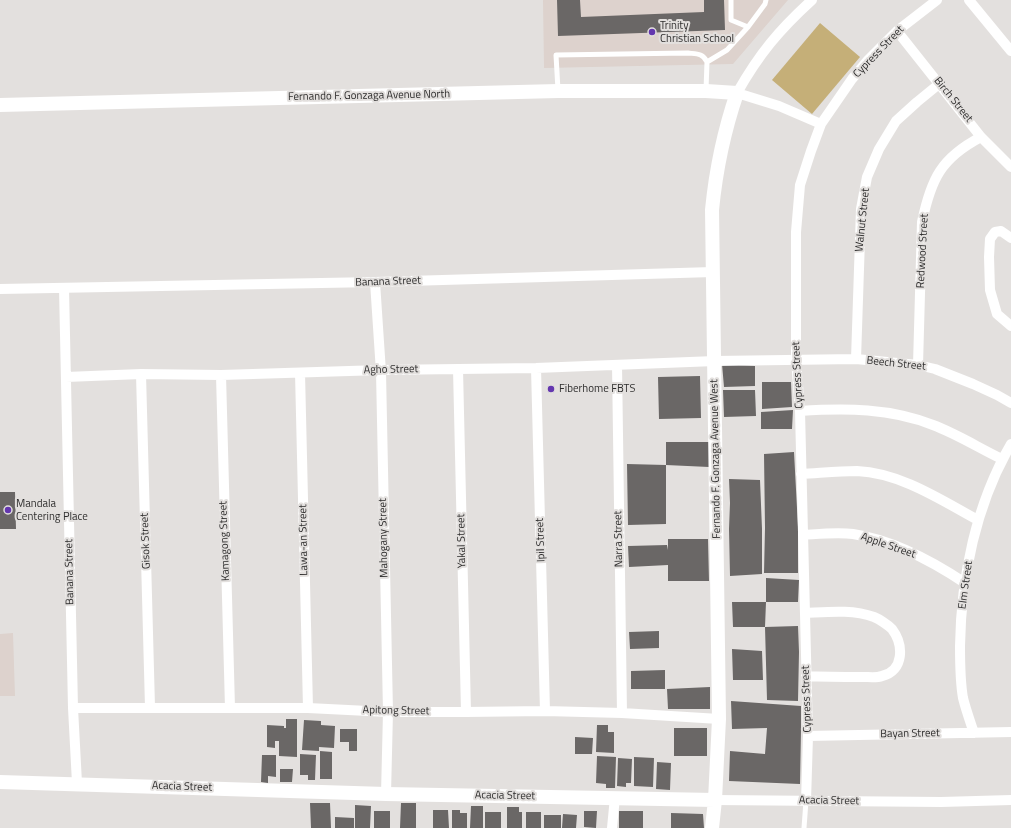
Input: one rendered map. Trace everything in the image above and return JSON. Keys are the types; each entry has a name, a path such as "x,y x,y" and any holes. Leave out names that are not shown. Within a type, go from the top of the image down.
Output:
{"street":[{"path":"812,0 775,35 737,93 779,106 821,124"},
{"name":"Cypress Street","path":"806,801 808,736 800,412 796,359 796,232 800,185 821,124 856,74 897,31 937,0"},
{"path":"969,0 1011,51"},
{"name":"Birch Street","path":"897,31 981,137 1011,167"},
{"name":"Walnut Street","path":"856,360 861,209 868,177 879,149 896,121 940,84"},
{"name":"Fernando F. Gonzaga Avenue North","path":"0,105 558,91 706,91 737,93"},
{"name":"Fernando F. Gonzaga Avenue West","path":"712,828 716,800 719,719 712,210 714,187 722,144 737,93"},
{"name":"Redwood Street","path":"918,365 922,222 926,201 933,181 950,157 966,145 981,137"},
{"path":"1011,238 1001,231 995,232 990,239 989,257 990,290 997,314 1011,326"},
{"name":"Banana Street","path":"0,290 375,282 713,272"},
{"name":"Mahogany Street","path":"375,282 381,370 388,712 386,794"},
{"name":"Banana Street","path":"64,288 73,708 77,783"},
{"name":"Beech Street","path":"715,361 796,359 856,360 918,365 953,375 1011,403"},
{"name":"Agho Street","path":"66,377 141,374 221,375 381,370 536,368 715,361"},
{"name":"Narra Street","path":"617,365 622,713"},
{"name":"Ipil Street","path":"536,368 546,711"},
{"name":"Yakal Street","path":"458,369 466,712"},
{"name":"Lawa-an Street","path":"300,373 308,708"},
{"name":"Gisok Street","path":"141,374 150,707"},
{"name":"Kamagong Street","path":"221,375 230,708"},
{"path":"800,412 828,409 859,410 886,412 910,417 934,425 1002,459"},
{"name":"Elm Street","path":"974,733 963,698 960,675 960,631 965,583 973,538 978,520 1002,459 1011,444"},
{"path":"801,474 857,471 890,477 925,491 978,520"},
{"name":"Apple Street","path":"803,535 852,534 872,539 896,547 938,566 965,583"},
{"path":"805,613 854,613 875,618 892,629 898,641 900,660 895,669 882,676 806,676"},
{"name":"Apitong Street","path":"73,708 308,708 388,712 546,711 622,713 719,719"},
{"name":"Bayan Street","path":"808,736 1011,732"},
{"name":"Acacia Street","path":"0,782 77,783 386,794 716,800 941,802 1011,800"},
{"path":"612,828 615,797"}],"lane":[{"path":"731,0 731,20 748,27"},
{"path":"707,62 727,50 748,27 765,4 766,0"},
{"path":"558,91 556,55 688,53 700,54 705,57 707,62 706,91"},
{"path":"804,828 806,801"}],"shaded area":[{"name":"Trinity Christian School","path":"543,0 788,0 733,64 544,68"},
{"path":"820,23 860,57 812,114 772,80"},
{"path":"13,633 15,696 0,696 0,634"}],"building":[{"path":"557,0 580,0 581,17 704,12 704,0 724,0 725,30 558,36"},
{"path":"722,364 755,366 755,386 724,387"},
{"path":"700,376 701,418 659,419 658,377"},
{"path":"762,382 791,382 792,407 762,409"},
{"path":"723,390 755,390 756,416 724,417"},
{"path":"793,410 792,429 761,429 761,412"},
{"path":"666,442 709,442 709,467 666,465"},
{"path":"794,452 798,527 798,573 764,573 764,454"},
{"path":"627,464 666,465 666,524 628,525"},
{"path":"729,479 760,480 762,574 730,576"},
{"name":"Mandala Centering Place","path":"0,492 15,492 16,529 0,529"},
{"path":"668,539 708,539 709,581 668,581 668,565 629,567 628,546 667,545 668,550"},
{"path":"766,578 799,580 798,602 766,602"},
{"path":"732,602 766,602 765,627 733,627"},
{"path":"798,626 798,701 767,700 765,627"},
{"path":"659,631 659,648 630,649 629,632"},
{"path":"732,649 762,651 763,680 733,680"},
{"path":"665,670 665,689 631,689 631,671"},
{"path":"710,687 710,709 668,709 667,689"},
{"path":"731,701 801,706 800,784 729,781 730,751 765,754 767,728 732,729"},
{"path":"286,719 297,719 297,757 279,756 279,741 275,741 275,748 267,747 267,725 284,726 284,728 286,728"},
{"path":"304,720 321,721 321,725 335,726 334,748 319,747 319,751 302,750"},
{"path":"597,725 608,725 608,732 614,732 614,753 596,752"},
{"path":"674,728 707,728 707,756 674,756"},
{"path":"340,729 357,729 357,751 349,751 349,742 340,742"},
{"path":"575,737 593,738 592,754 575,754"},
{"path":"320,751 332,752 332,779 320,779"},
{"path":"300,754 316,755 315,780 308,780 308,775 300,775"},
{"path":"262,755 276,755 276,777 268,776 268,783 261,782"},
{"path":"597,756 616,757 615,788 606,788 606,784 596,783"},
{"path":"634,757 654,758 653,787 634,786"},
{"path":"618,758 632,759 631,783 626,783 626,787 617,786"},
{"path":"657,762 671,763 670,790 656,789"},
{"path":"280,769 293,769 292,782 280,782"},
{"path":"310,803 330,803 331,828 311,828"},
{"path":"401,803 416,803 416,828 400,828"},
{"path":"355,805 371,806 370,828 355,828"},
{"path":"471,806 483,806 483,828 470,828"},
{"path":"507,807 519,807 519,812 522,812 522,828 507,828"},
{"path":"433,810 448,810 449,828 433,828"},
{"path":"452,810 460,810 460,813 467,813 467,828 452,828"},
{"path":"374,811 390,811 390,828 374,828"},
{"path":"584,811 597,811 596,828 584,827"},
{"path":"619,811 643,811 643,828 619,828"},
{"path":"485,812 501,812 501,828 485,828"},
{"path":"526,812 541,812 541,828 526,828"},
{"path":"671,813 703,814 704,828 671,828"},
{"path":"563,814 577,815 576,828 562,828"},
{"path":"544,815 561,815 561,828 544,828"},
{"path":"335,817 354,818 354,828 335,828"}],"place":[{"name":"Trinity Christian School","path":"652,32"},
{"name":"Fiberhome FBTS","path":"551,389"},
{"name":"Mandala Centering Place","path":"8,510"}]}
